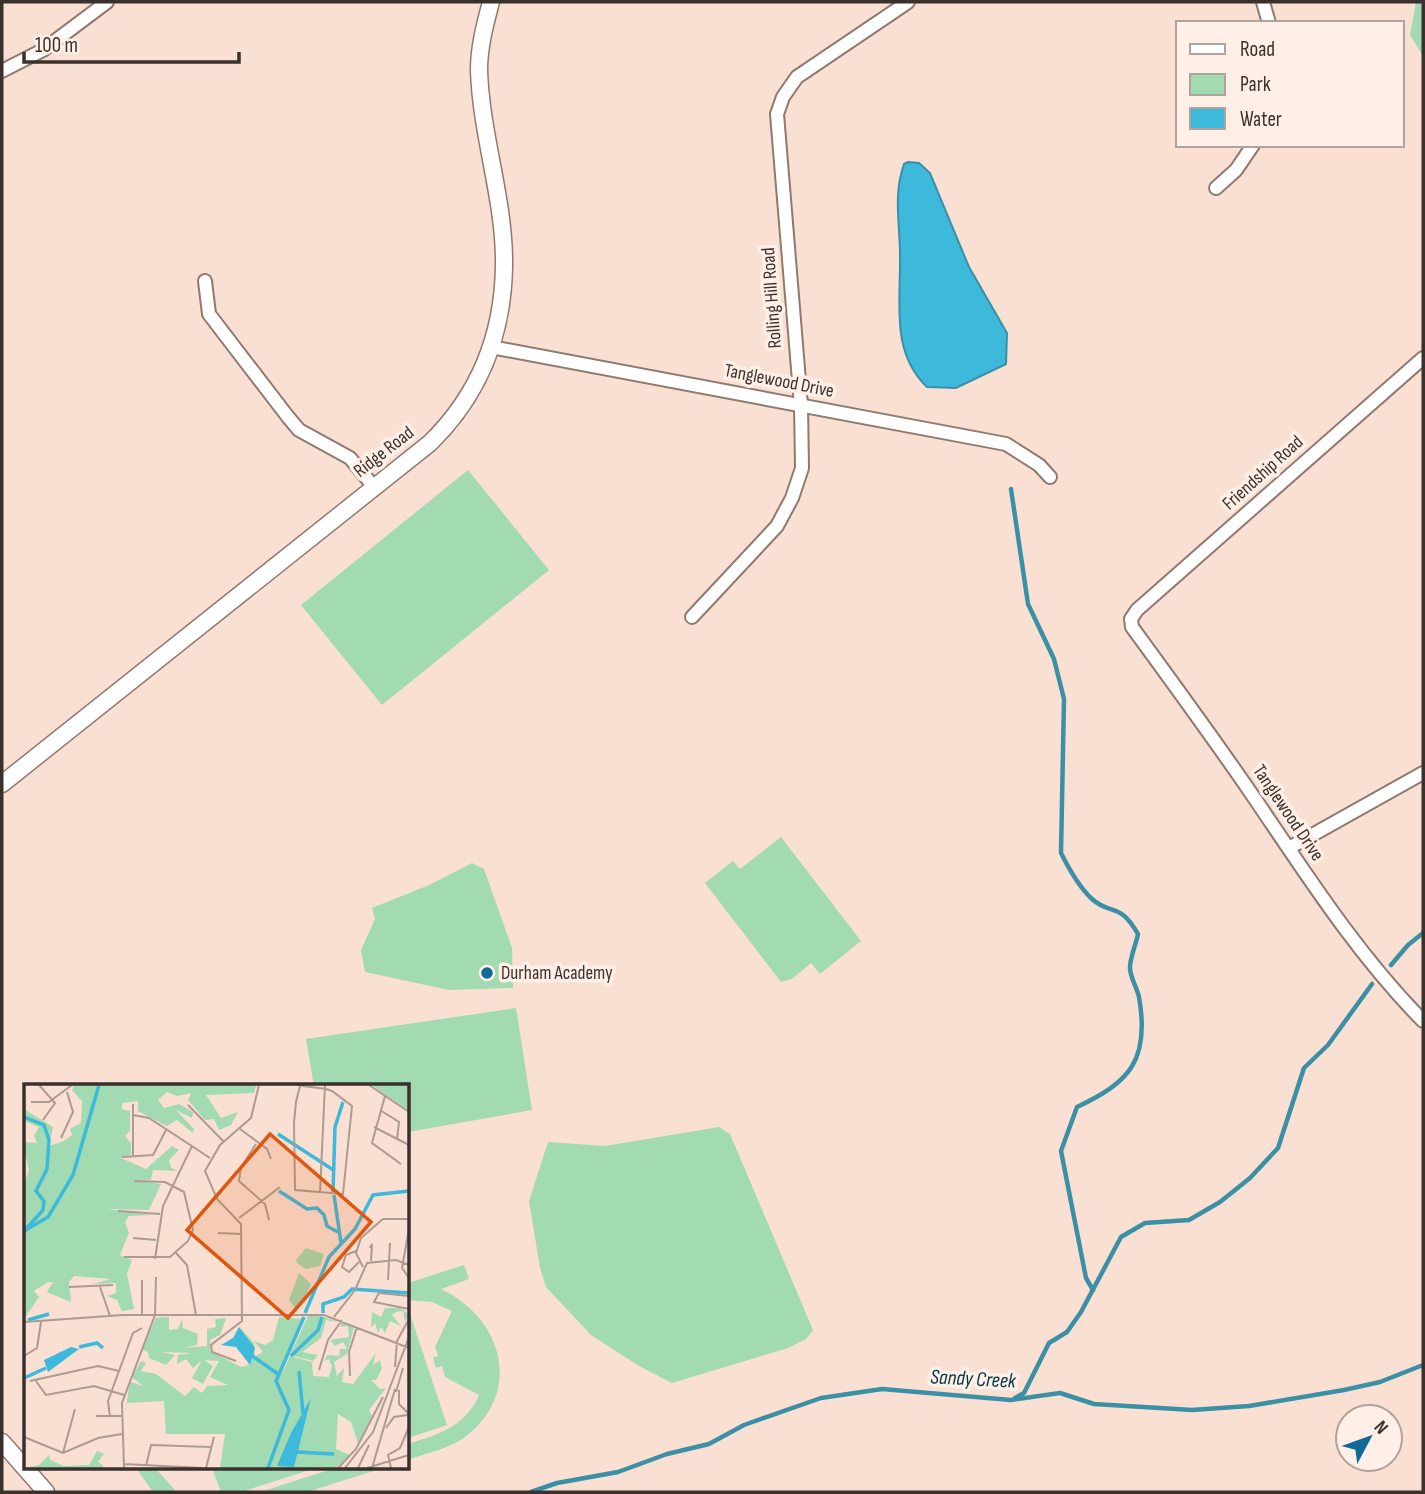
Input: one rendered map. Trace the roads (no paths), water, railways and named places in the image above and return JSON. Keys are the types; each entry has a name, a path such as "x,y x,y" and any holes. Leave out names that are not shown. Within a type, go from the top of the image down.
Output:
{"street":[{"path":"2,71 43,50 107,2"},
{"name":"Ridge Road","path":"2,784 430,443 459,412 477,385 491,347 504,266 500,216 483,124 479,68 491,2"},
{"name":"Rolling Hill Road","path":"692,617 757,548 786,509 802,468 801,405 777,114 783,97 797,77 908,2"},
{"path":"1263,2 1268,21"},
{"path":"1216,188 1236,170 1252,147"},
{"path":"205,281 209,314 288,417 299,430 350,458 373,487"},
{"name":"Tanglewood Drive","path":"491,347 1006,444 1039,465 1049,477"},
{"name":"Friendship Road","path":"1131,619 1146,602 1423,358"},
{"name":"Tanglewood Drive","path":"1131,619 1132,627 1376,968 1423,1021"},
{"path":"1289,848 1321,827 1423,773"},
{"path":"2,1442 24,1467"},
{"path":"27,1470 46,1492"}],"water":[{"path":"919,163 930,173 969,267 1007,333 1006,364 956,388 927,387 915,373 902,342 898,198 904,164"}],"waterway":[{"path":"1011,489 1028,604 1054,659 1064,699 1061,853 1087,894 1099,904 1120,913 1138,934 1130,966 1142,1019 1138,1053 1123,1078 1077,1107 1061,1151 1086,1278 1093,1290"},
{"path":"1391,965 1408,945 1423,933"},
{"path":"1015,1398 1024,1393 1049,1343 1067,1332 1081,1312 1121,1237 1145,1223 1189,1220 1220,1202 1250,1178 1278,1148 1304,1068 1328,1045 1372,984"},
{"name":"Sandy Creek","path":"531,1492 557,1483 618,1472 667,1454 709,1444 744,1425 821,1398 882,1389 1011,1400 1060,1393 1094,1404 1192,1410 1249,1406 1344,1390 1380,1382 1423,1365"}],"place":[{"name":"Durham Academy","path":"487,973"}]}
